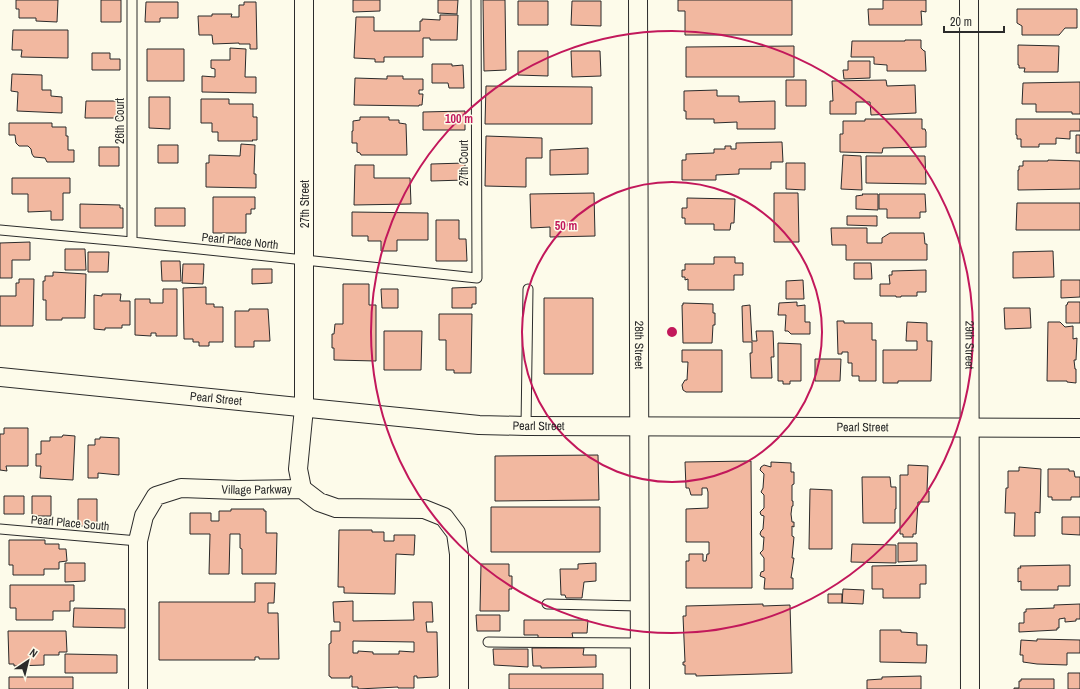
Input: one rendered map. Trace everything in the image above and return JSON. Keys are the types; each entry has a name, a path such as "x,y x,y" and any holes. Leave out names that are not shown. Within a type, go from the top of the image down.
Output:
{"street":[{"name":"27th Street","path":"302,489 298,469 304,408 304,0"},
{"name":"28th Street","path":"638,0 640,689"},
{"name":"29th Street","path":"969,0 970,689"},
{"name":"Pearl Street","path":"0,377 479,425 1080,428"},
{"name":"Village Parkway","path":"138,689 138,541 144,516 156,496 181,488 238,490 302,489 319,502 336,508 424,509 444,517 456,533 459,554 459,689"}],"lane":[{"name":"26th Court","path":"132,0 132,242"},
{"name":"27th Court","path":"476,0 476,278"},
{"name":"Pearl Place North","path":"0,230 132,242 476,278"},
{"path":"526,426 528,289"},
{"name":"Pearl Place South","path":"0,529 138,541"},
{"path":"547,604 640,606"},
{"path":"488,642 640,643"}],"building":[{"path":"16,0 58,0 57,22 36,21 36,18 19,18 19,9 16,9"},
{"path":"101,0 121,0 121,22 101,22"},
{"path":"353,0 380,0 380,11 353,12"},
{"path":"438,0 458,0 457,14 438,13"},
{"path":"483,0 505,0 506,70 484,71"},
{"path":"678,0 792,0 792,35 685,35 685,11 678,11"},
{"path":"883,0 926,0 926,12 921,11 922,25 869,25 868,9 883,9"},
{"path":"518,1 548,1 548,25 518,25"},
{"path":"572,1 601,1 601,26 571,25"},
{"path":"146,2 178,2 178,18 160,18 160,22 145,22"},
{"path":"244,2 256,2 257,49 250,49 250,44 213,44 212,35 199,35 198,16 232,14 231,17 239,17 239,5 244,5"},
{"path":"1017,9 1077,9 1077,28 1065,28 1059,35 1022,35 1022,26 1017,23"},
{"path":"440,15 458,15 457,40 430,40 430,38 423,38 423,57 384,57 384,62 375,62 375,59 354,58 356,17 374,17 374,31 420,31 420,21 422,21 422,19 440,20"},
{"path":"13,30 68,30 68,58 21,57 22,50 12,50"},
{"path":"921,40 921,48 925,51 926,71 887,71 887,65 874,64 874,57 851,57 852,41"},
{"path":"1018,45 1059,46 1058,72 1024,72 1025,68 1019,68 1018,65"},
{"path":"794,46 794,77 686,77 686,47"},
{"path":"230,48 246,49 245,77 256,77 256,93 202,92 202,76 215,77 215,69 211,68 211,60 230,60"},
{"path":"147,49 184,49 184,81 147,81"},
{"path":"518,51 548,51 548,76 518,75"},
{"path":"571,51 600,51 601,76 572,77"},
{"path":"92,53 110,53 110,59 120,59 120,70 92,70"},
{"path":"848,61 870,61 870,78 844,79 843,70 848,70"},
{"path":"432,64 452,64 452,66 463,65 464,88 449,88 448,83 432,83"},
{"path":"12,74 42,75 42,90 51,90 51,96 62,97 62,113 17,111 18,92 11,91"},
{"path":"387,76 403,76 403,79 423,79 423,90 419,90 419,94 423,94 422,105 354,105 355,78 387,79"},
{"path":"786,80 806,80 806,106 786,106"},
{"path":"886,80 887,86 915,85 916,113 871,115 870,102 856,102 856,114 830,114 830,101 833,101 832,81"},
{"path":"1080,82 1080,114 1072,114 1072,112 1036,112 1036,104 1022,104 1023,83"},
{"path":"486,86 592,87 592,124 485,124"},
{"path":"717,90 717,96 739,96 739,102 775,101 775,129 737,129 737,122 714,123 714,119 686,119 686,111 684,111 684,91"},
{"path":"149,97 170,97 170,129 149,128"},
{"path":"201,99 229,99 229,104 253,104 253,117 257,117 257,140 218,141 218,132 212,132 212,123 201,123"},
{"path":"86,101 119,101 119,118 85,118"},
{"path":"465,111 465,130 423,130 423,112"},
{"path":"360,117 389,117 389,120 399,120 399,123 406,124 407,155 361,155 357,152 357,143 352,143 352,131 353,121 360,120"},
{"path":"865,119 922,119 922,129 925,129 926,132 926,147 883,148 882,153 840,152 840,134 843,134 843,121 865,121"},
{"path":"1016,119 1080,119 1080,131 1070,131 1070,139 1056,138 1056,144 1039,144 1039,147 1021,147 1021,139 1017,139 1016,135"},
{"path":"9,123 52,123 52,127 66,127 66,136 68,136 68,150 74,150 74,162 47,162 45,158 34,157 28,146 19,146 16,143 15,135 9,135"},
{"path":"1076,135 1080,135 1080,153 1076,153"},
{"path":"486,136 542,138 542,158 526,158 526,187 485,186"},
{"path":"782,142 783,162 771,162 771,169 739,169 739,174 716,175 716,180 682,180 682,160 686,160 686,154 714,153 714,149 725,149 725,146 731,146 731,149 736,149 736,143"},
{"path":"241,144 255,145 254,174 256,174 256,188 206,187 206,163 209,163 209,155 240,156"},
{"path":"158,145 178,145 178,163 158,163"},
{"path":"99,147 119,147 119,166 99,166"},
{"path":"588,148 588,174 550,175 550,150"},
{"path":"843,155 861,156 862,190 841,189"},
{"path":"866,156 925,156 926,184 866,183"},
{"path":"1023,161 1080,161 1080,189 1018,190 1018,170 1019,166 1023,166"},
{"path":"465,163 465,180 431,181 431,164"},
{"path":"786,163 805,163 805,190 786,189"},
{"path":"355,165 374,165 374,178 410,178 411,204 354,205"},
{"path":"12,178 70,178 70,193 63,193 63,220 51,220 51,211 28,212 28,194 12,194"},
{"path":"594,193 595,236 550,237 550,227 531,228 530,194"},
{"path":"774,193 798,193 799,242 774,242"},
{"path":"862,194 878,194 878,210 856,209 856,196 863,195"},
{"path":"879,194 925,194 926,212 920,212 920,218 887,218 887,209 879,209"},
{"path":"213,197 255,197 255,209 251,209 251,214 246,214 246,233 213,233"},
{"path":"687,198 735,199 734,223 731,223 730,230 714,230 714,224 685,224 685,218 682,218 682,208 687,208"},
{"path":"1017,203 1080,203 1080,230 1016,230"},
{"path":"80,204 120,205 120,208 123,208 123,228 80,228"},
{"path":"155,208 185,208 185,226 155,226"},
{"path":"352,212 428,213 428,240 397,240 397,251 381,251 381,241 368,241 368,236 352,236"},
{"path":"847,216 877,216 877,226 847,225"},
{"path":"436,220 459,220 459,239 466,239 467,261 436,261"},
{"path":"831,228 867,228 867,243 882,243 882,238 890,233 924,233 925,244 927,244 927,260 846,260 846,245 832,245"},
{"path":"30,242 30,260 12,260 12,278 0,278 0,243"},
{"path":"65,249 85,249 86,270 65,270"},
{"path":"1053,251 1054,277 1013,278 1013,252"},
{"path":"88,252 109,252 108,272 88,272"},
{"path":"714,257 735,257 735,263 743,263 743,275 734,275 734,290 688,290 688,279 685,280 685,277 682,277 682,270 685,270 685,264 714,264"},
{"path":"161,261 180,261 181,281 162,281"},
{"path":"854,263 871,263 872,279 854,279"},
{"path":"183,264 204,264 203,284 182,283"},
{"path":"252,269 272,269 272,283 252,284"},
{"path":"926,270 926,292 917,292 917,296 880,296 880,284 890,284 889,275 892,275 892,271"},
{"path":"53,272 86,274 85,318 46,320 46,300 43,300 43,281 45,281 45,276 53,276"},
{"path":"19,279 34,279 33,326 0,326 0,296 16,296 16,283 19,283"},
{"path":"803,280 804,299 786,299 786,281"},
{"path":"1061,280 1080,280 1080,297 1061,298"},
{"path":"343,284 369,284 369,305 376,305 376,361 334,360 332,334 334,334 335,324 343,324"},
{"path":"206,287 206,304 214,304 214,307 223,307 223,342 209,342 209,346 199,346 199,342 193,342 193,339 184,339 183,288"},
{"path":"476,287 476,304 472,304 472,308 452,308 452,288"},
{"path":"163,289 177,289 177,336 156,336 156,333 151,333 151,336 135,335 135,299 150,299 150,303 163,303"},
{"path":"381,289 398,289 398,308 382,308"},
{"path":"102,294 121,294 120,301 130,301 130,325 122,325 122,328 105,328 105,330 94,329 94,295 102,296"},
{"path":"544,298 593,298 593,374 544,374"},
{"path":"797,302 797,306 805,305 805,322 810,322 810,334 791,334 788,331 785,331 786,315 778,315 779,303"},
{"path":"1068,302 1080,302 1080,323 1066,323 1066,305"},
{"path":"683,303 713,304 715,325 713,325 712,343 683,343"},
{"path":"750,305 752,341 757,341 756,331 773,331 774,357 771,357 772,378 751,378 750,353 752,353 752,342 743,342 742,306"},
{"path":"1004,308 1030,308 1031,328 1005,329"},
{"path":"249,309 268,309 270,341 254,341 254,347 235,347 235,311 249,311"},
{"path":"439,314 472,314 471,373 454,373 454,370 446,370 446,340 439,340"},
{"path":"837,321 844,321 844,323 872,323 872,340 876,340 876,381 859,381 859,376 852,376 852,363 848,363 848,352 838,354"},
{"path":"907,322 927,323 927,341 932,341 931,381 898,381 898,383 883,383 883,350 917,350 917,341 906,341"},
{"path":"1048,322 1060,322 1065,327 1073,326 1073,339 1077,338 1076,360 1074,360 1076,369 1076,383 1067,381 1047,381"},
{"path":"384,331 422,331 421,370 384,370"},
{"path":"778,343 801,344 801,381 790,381 790,384 783,384 783,381 778,381"},
{"path":"682,350 722,350 722,392 686,392 683,390 682,385 685,380 687,380 688,362 682,362"},
{"path":"815,359 841,359 840,381 815,381"},
{"path":"4,428 28,428 28,466 6,466 7,471 0,470 0,434 4,434"},
{"path":"63,435 75,436 73,480 40,478 41,466 36,466 36,454 41,454 41,441 50,441 50,437 62,437"},
{"path":"100,437 119,438 119,475 98,473 98,478 88,478 88,445 95,445 95,439 100,439"},
{"path":"598,455 599,500 495,501 495,456"},
{"path":"751,461 752,588 686,588 686,561 689,561 689,554 703,554 703,561 706,561 707,554 709,554 709,542 686,542 686,509 708,508 708,492 707,488 702,488 702,495 691,495 689,488 686,488 685,462"},
{"path":"771,462 791,463 791,472 794,472 794,484 792,485 793,506 791,514 792,522 794,522 794,527 792,526 792,536 794,537 792,558 794,558 791,578 793,578 793,589 764,589 765,578 760,576 761,572 764,571 764,558 760,553 763,550 764,537 760,534 763,529 764,516 761,515 760,512 764,508 764,495 761,492 763,488 764,474 760,470 764,465 771,467"},
{"path":"908,465 928,466 927,491 929,491 929,502 918,502 916,534 913,534 913,537 903,537 903,534 900,534 900,475 908,475"},
{"path":"1019,467 1041,469 1040,513 1035,512 1035,536 1014,536 1015,513 1005,513 1006,488 1008,488 1008,471 1019,471"},
{"path":"1048,469 1069,469 1069,471 1074,471 1075,477 1080,477 1080,497 1071,497 1071,500 1052,500 1052,497 1048,497"},
{"path":"862,477 890,477 891,487 896,487 895,523 863,523"},
{"path":"810,489 832,490 832,549 809,549"},
{"path":"4,496 24,496 24,514 4,514"},
{"path":"32,496 51,496 51,516 32,516"},
{"path":"78,499 97,499 97,526 78,526"},
{"path":"491,507 600,507 600,552 491,552"},
{"path":"231,509 264,509 264,511 266,511 266,533 277,533 276,574 242,574 242,549 240,548 240,534 230,534 229,574 209,574 210,534 190,534 190,513 211,513 211,521 219,521 219,511 231,511"},
{"path":"1062,517 1080,517 1080,535 1062,534"},
{"path":"339,530 372,530 372,532 384,532 384,541 394,541 394,535 415,535 414,555 396,554 395,594 344,593 344,587 338,587"},
{"path":"9,540 45,540 45,544 59,544 59,549 66,549 67,561 59,562 59,569 44,569 44,575 13,575 13,565 9,565"},
{"path":"898,543 917,543 917,561 898,562"},
{"path":"852,544 896,545 896,563 851,562"},
{"path":"65,563 85,563 85,581 65,582"},
{"path":"596,563 596,581 584,582 582,598 566,598 565,595 561,595 560,569 578,569 578,564"},
{"path":"481,564 509,564 509,576 512,576 512,589 509,589 509,611 480,611"},
{"path":"926,565 926,584 920,584 920,598 883,598 883,589 872,589 872,566"},
{"path":"1070,565 1070,586 1058,586 1058,590 1021,590 1021,581 1018,582 1018,568 1021,568 1020,566"},
{"path":"255,583 275,583 274,603 268,603 268,613 278,613 279,659 259,659 259,657 255,657 255,660 159,660 159,602 255,602"},
{"path":"10,585 74,585 74,601 70,601 70,611 53,611 53,620 16,620 16,608 10,608"},
{"path":"843,589 864,590 863,604 842,603"},
{"path":"828,594 842,594 842,603 828,603"},
{"path":"353,601 353,621 414,620 413,602 432,602 433,622 426,622 427,632 437,632 438,676 417,678 417,676 414,676 414,688 398,687 358,689 358,687 352,687 352,676 350,676 350,678 331,678 329,676 329,644 331,643 331,631 340,631 340,622 334,622 333,602","holes":["353,641 414,642 414,652 399,651 399,654 373,654 373,652 358,651 358,653 353,653"]},
{"path":"763,604 763,606 790,605 792,673 696,676 696,674 685,674 685,665 683,665 683,662 685,662 683,616 686,616 686,606"},
{"path":"1080,604 1080,619 1065,622 1065,618 1059,619 1059,628 1057,628 1057,630 1019,632 1019,623 1024,623 1024,612 1026,612 1026,609 1054,608 1054,605"},
{"path":"74,608 125,609 125,628 73,627"},
{"path":"476,615 500,615 500,631 477,631"},
{"path":"524,620 588,620 587,633 572,633 573,638 538,639 538,635 524,635"},
{"path":"880,630 901,630 901,632 917,633 917,645 927,645 926,663 880,662"},
{"path":"8,631 66,631 67,652 59,652 59,655 44,655 44,665 14,666 14,664 9,664"},
{"path":"1037,639 1080,640 1080,653 1067,653 1067,665 1023,662 1023,655 1020,655 1021,640 1037,641"},
{"path":"532,648 584,648 583,655 596,655 596,667 541,668 541,666 533,666"},
{"path":"493,649 528,649 528,667 494,665"},
{"path":"65,654 117,655 117,673 65,673"},
{"path":"1068,673 1080,673 1080,689 1068,689"},
{"path":"509,674 603,674 603,689 509,689"},
{"path":"921,676 921,689 867,689 867,680 882,679 882,677"},
{"path":"9,677 73,677 73,689 9,689"},
{"path":"1021,679 1054,679 1054,689 1014,689 1019,688 1019,681 1021,681"}]}
